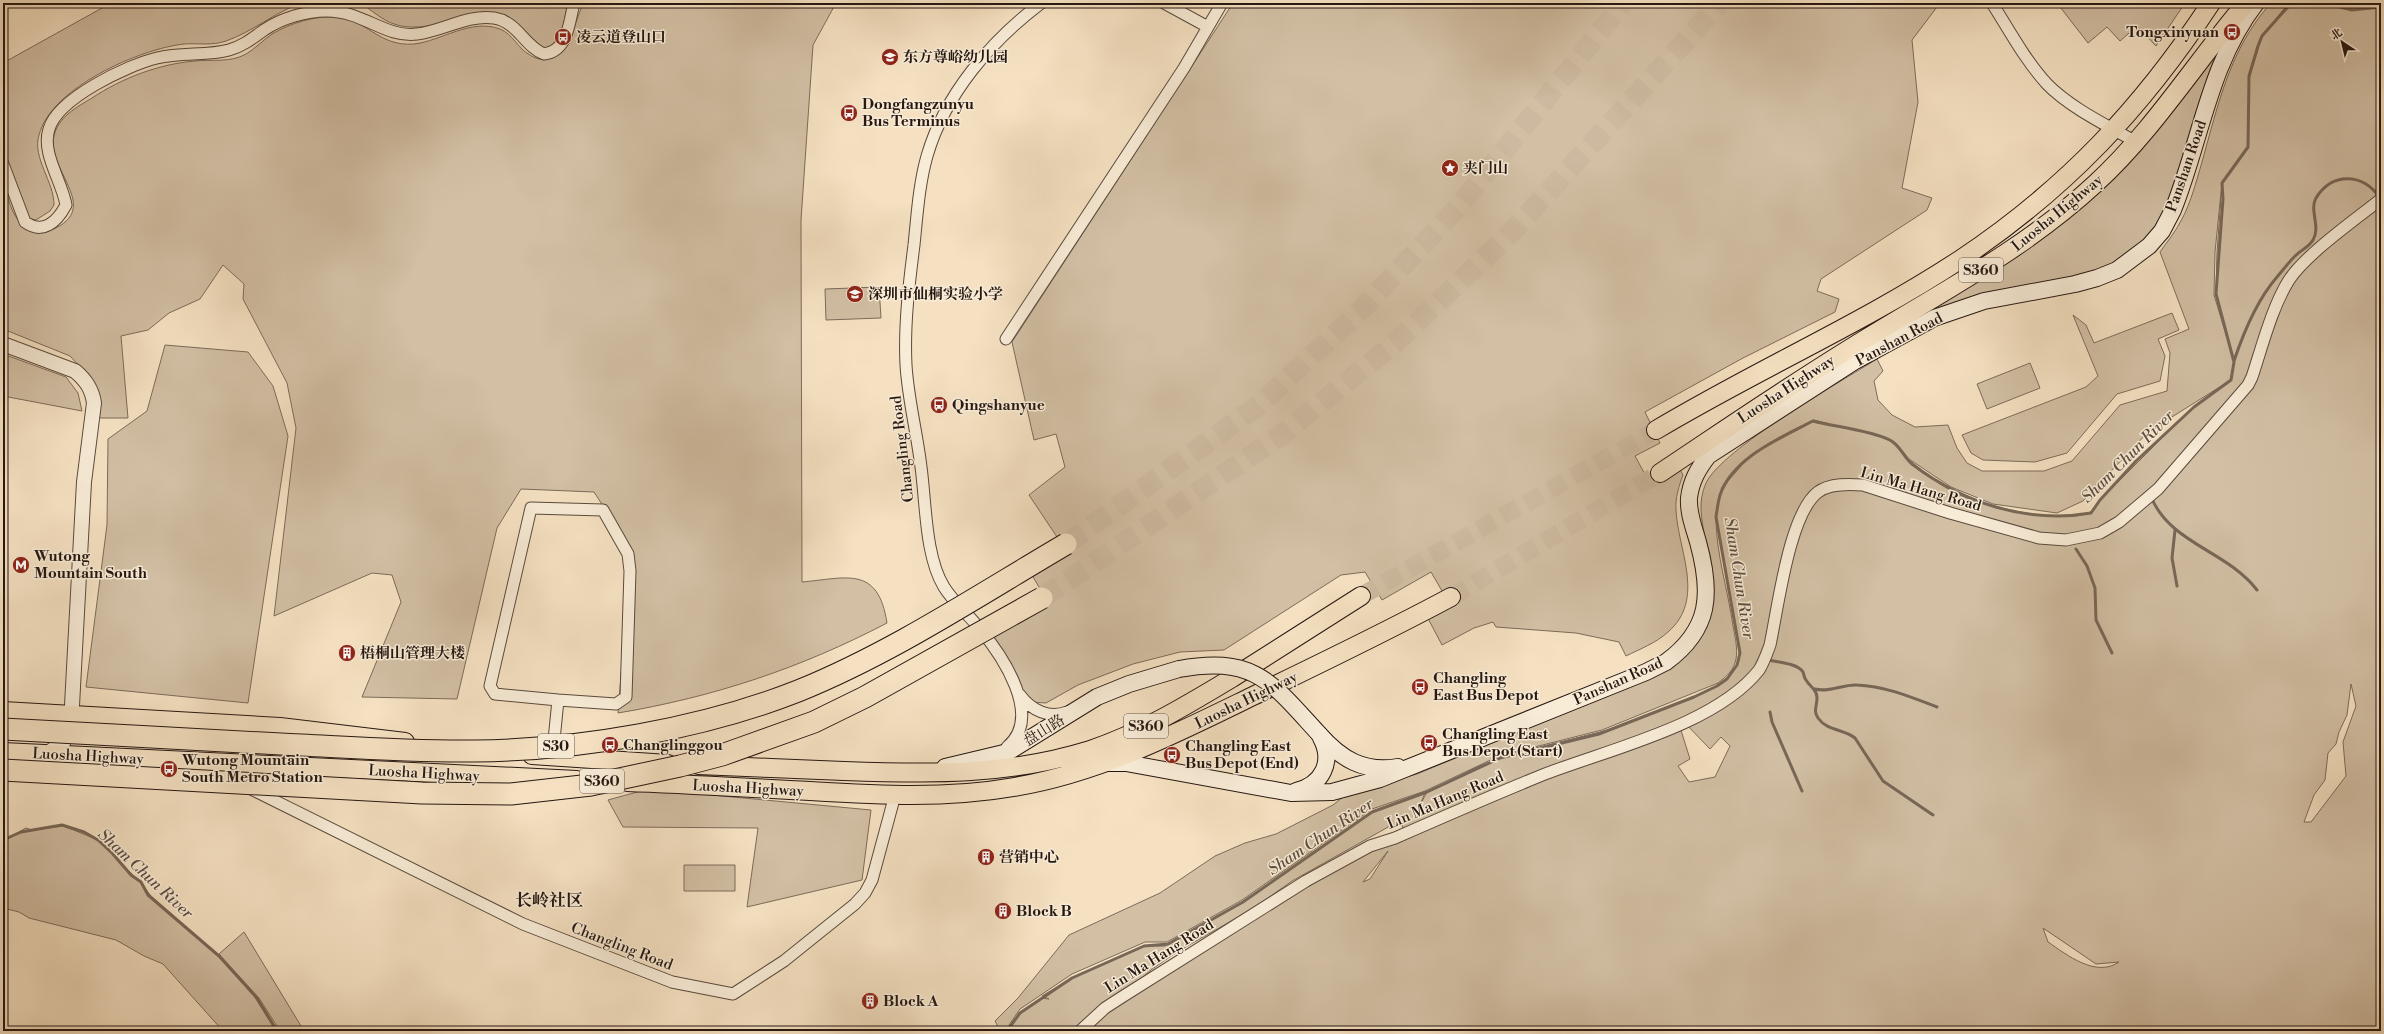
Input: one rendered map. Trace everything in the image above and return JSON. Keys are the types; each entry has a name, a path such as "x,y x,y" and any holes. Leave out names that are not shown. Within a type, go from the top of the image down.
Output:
{"highway":[{"name":"S30","path":"3,729 437,751 521,749 615,739 753,707 798,691 856,664 924,628 1066,544"},
{"path":"3,770 422,793 511,794 591,785 674,768 722,755 814,722 865,697 1042,598"}],"main road":[{"name":"Luosha Highway","path":"1656,430 1703,402 1908,291 1962,258 2015,220 2075,170 2115,130 2156,81 2211,3"},
{"name":"Luosha Highway","path":"1660,473 1879,330 1954,287 2027,239 2095,184 2136,142 2246,3"},
{"name":"Panshan Road","path":"1104,764 1126,763 1291,793 1318,794 1346,790 1429,759 1646,672 1682,650 1694,635 1702,618 1707,598 1704,564 1690,514 1689,498 1692,483 1698,469 1708,456 1719,447 1883,344 1934,318 1984,301 2097,278 2117,270 2149,246 2162,231 2182,190 2210,93 2224,56 2243,20 2256,3"},
{"name":"Luosha Highway","path":"3,711 40,712 71,719 108,716 280,727 552,756 644,763 902,773 964,773 1020,767 1056,759 1126,736 1190,704 1361,596"},
{"name":"Luosha Highway","path":"3,752 40,754 89,752 197,762 895,795 934,795 1012,787 1071,774 1104,764 1174,734 1362,643 1451,597"},
{"name":"盘山路","path":"902,773 989,758 1016,748 1090,701 1118,688 1179,669 1211,665 1239,667 1253,672 1280,692 1319,734"},
{"path":"40,712 54,724 56,735 51,744 40,754"},
{"path":"89,752 80,734 86,723 108,716"},
{"path":"1319,734 1346,760 1367,767 1393,768 1429,759"},
{"path":"1291,793 1311,786 1322,775 1327,754 1319,734"}],"street":[{"path":"3,164 25,222 32,227 41,228 57,220 66,205 48,145 49,128 54,118 80,95 103,80 129,68 156,58 228,50 241,46 279,22 300,15 327,11 356,15 390,31 404,35 419,34 480,17 494,18 507,22 537,51 544,54 559,49 564,42 574,3"},
{"name":"Changling Road","path":"1018,691 1006,666 985,634 951,597 937,574 923,501 922,469 906,365 909,279 927,156 936,129 953,99 984,56 1007,32 1041,3"},
{"path":"1164,3 1208,27"},
{"path":"1006,339 1184,68 1222,3"},
{"path":"1992,3 2032,65 2048,84 2064,98 2136,142"},
{"name":"Lin Ma Hang Road","path":"1080,1031 1089,1021 1116,1001 1265,906 1370,846 1395,838 1540,777 1679,724 1716,705 1737,690 1759,669 1766,657 1770,645 1794,534 1804,508 1819,491 1848,484 1863,485 1950,513 2039,538 2066,540 2100,533 2119,522 2158,489 2248,385 2280,298 2290,279 2308,259 2379,201"},
{"path":"3,344 75,371 85,379 92,391 94,403 84,482 71,719 75,738 89,752"},
{"path":"531,508 603,510 628,554 630,571 626,698 616,704 558,700 495,694 490,686 531,508"},
{"path":"1018,691 1031,707 1044,713 1066,713 1090,701"},
{"path":"989,758 1011,744 1019,732 1022,717 1018,691"},
{"path":"552,756 558,700"},
{"path":"40,754 63,743 71,719"},
{"name":"Changling Road","path":"197,762 522,924 672,982 734,994 784,961 854,904 865,893 872,880 895,795"}],"shaded area":[{"path":"111,3 301,3 245,33 221,43 184,44 165,47 122,63 99,74 78,87 60,102 47,118 39,135 38,152 51,187 54,205 50,211 36,220 28,218 21,206 3,153 3,63"},
{"path":"361,3 568,3 563,28 558,40 552,47 544,48 537,46 531,41 514,20 499,14 473,17 419,27 406,27 385,20"},
{"path":"583,3 836,3 813,45 801,220 802,582 846,578 858,579 868,583 876,592 883,604 887,623 822,654 756,679 688,699 618,713 631,549 594,492 521,489 497,528 457,699 362,697 401,602 392,575 372,573 274,616 296,428 287,383 243,299 244,284 223,265 200,299 169,313 148,330 121,336 128,418 101,418 90,410 82,369 70,356 3,329 3,182 10,205 19,221 25,227 34,232 43,233 64,223 72,213 73,202 70,190 54,150 54,136 56,129 69,113 80,105 128,78 168,65 201,60 234,59 249,52 272,34 302,21 327,17 346,19 355,22 381,37 402,44 424,42 467,28 489,26 505,31 526,52 535,58 544,60 560,53 569,41"},
{"path":"1233,3 1940,3 1912,40 1918,102 1902,188 1932,198 1927,210 1821,279 1817,291 1839,299 1835,312 1743,358 1645,412 1660,443 1635,456 1647,478 1676,462 1683,475 1676,506 1678,526 1687,574 1688,590 1686,605 1679,619 1668,632 1648,646 1626,656 1619,642 1576,633 1496,627 1493,622 1474,628 1442,645 1423,609 1445,596 1431,572 1382,600 1365,572 1341,575 1224,650 1180,652 1133,664 1078,685 1046,703 1031,702 1022,694 989,635 1048,602 1030,572 1065,549 1029,495 1065,467 1056,434 1034,440 1012,342"},
{"path":"2057,3 2185,3 2156,46 2137,26 2120,41 2107,27 2088,43"},
{"path":"2271,3 2290,3 2262,36 2293,3 2323,3 2352,10 2381,7 2381,1031 1082,1031 1105,1012 1282,901 1403,831 1402,824 1390,826 1292,881 1254,908 1177,952 1151,970 1079,1031 1008,1031 1020,1013 1041,998 1049,999 1042,996 1070,979 1144,946 1165,946 1243,902 1372,812 1425,793 1419,807 1427,792 1479,766 1519,752 1608,730 1694,697 1720,685 1735,669 1739,661 1739,650 1716,518 1718,545 1737,651 1732,670 1718,683 1602,730 1499,756 1425,791 1372,809 1242,900 1167,942 1145,942 1072,974 1020,1009 1005,1031 1000,1031 995,1021 1018,998 1069,935 1160,893 1215,856 1245,843 1276,834 1333,805 1348,793 1417,774 1664,672 1683,658 1696,643 1705,628 1710,613 1712,596 1711,578 1701,510 1703,490 1706,483 1716,469 1757,435 1811,399 1877,359 1883,371 1874,381 1878,400 1892,415 1915,427 1948,425 1957,448 1967,463 1982,471 2044,471 2072,461 2120,405 2167,391 2170,353 2165,339 2189,329 2160,252 2177,228 2188,206 2227,78 2235,58 2257,20","holes":["2262,36 2249,79 2248,147 2249,75","2222,183 2217,252 2216,294 2228,341 2214,295 2215,252","2226,383 2191,409 2100,500 2094,509 2088,513 2076,516 2059,517 2018,512 1996,507 1960,495 1948,489 1923,471 1909,460 1895,445 1884,438 1897,444 1909,459 1951,487 1993,504 2057,513 2083,501 2148,432","1813,420 1830,424 1813,421 1768,444 1749,457 1721,489 1729,476 1739,466 1750,456 1761,448 1774,440","2351,684 2356,706 2343,742 2346,776 2311,822 2304,822 2314,795 2325,780 2328,753 2336,744 2339,732 2347,715","1684,722 1710,749 1721,737 1730,746 1715,777 1689,782 1678,766 1690,759 1679,724","1388,851 1370,879 1363,882","2043,928 2096,964 2119,962 2110,966 2101,967 2091,966 2073,958 2048,942"]},
{"path":"2327,3 2381,3 2381,6 2353,9"},
{"path":"2221,47 2175,188 2159,224 2145,240 2118,262 2094,272 1986,294 1887,336 2012,255"},
{"path":"879,287 881,318 826,320 825,289"},
{"path":"2172,313 2179,330 2158,339 2165,356 2160,381 2117,394 2067,453 2035,462 1983,460 1971,453 1962,435 2086,387 2098,376 2073,315 2086,325 2094,343"},
{"path":"165,345 248,352 273,386 288,436 248,703 86,687 107,525 108,439 147,411"},
{"path":"3,354 66,377 78,393 82,411 3,396"},
{"path":"2030,363 2040,388 1987,409 1977,384"},
{"path":"648,789 871,810 862,880 747,907 758,828 623,827 608,800"},
{"path":"64,826 98,840 141,883 151,896 219,956 254,996 276,1031 223,1031 163,964 144,956 116,940 29,918 19,912 3,908 3,841 26,828 32,830"},
{"path":"684,865 735,865 735,891 684,891"},
{"path":"244,932 304,1031 280,1031 259,998 219,954"}],"waterway":[{"name":"Sham Chun River","path":"1007,1031 1020,1013 1072,978 1144,946 1168,944 1243,902 1372,812 1427,792 1500,758 1599,734 1694,697 1717,686 1727,679 1737,665 1740,653 1716,517 1720,495 1726,482 1747,459 1759,450 1813,421 1862,431 1890,440 1897,445 1912,464 1952,490 1974,500 2020,513 2067,516 2091,513 2100,500 2136,461 2194,407 2231,380 2234,362 2216,294 2223,199 2222,183 2248,147 2249,76 2258,46 2262,36 2291,3"},
{"name":"Sham Chun River","path":"2323,3 2352,10 2381,7"},
{"path":"2234,361 2242,338 2263,296 2290,261 2313,240 2316,230 2314,203 2316,198 2323,190 2330,184 2339,180 2348,179 2365,183 2379,197"},
{"path":"2152,499 2161,514 2173,527 2231,566 2245,577 2257,590"},
{"path":"2175,530 2172,558 2177,586"},
{"path":"2076,549 2087,566 2095,588 2096,620 2112,653"},
{"path":"1768,660 1792,665 1800,669 1803,672 1805,679 1816,692 1816,713 1818,718 1831,728 1851,735 1855,738 1883,781 1933,815"},
{"path":"1815,689 1826,690 1852,685 1878,687 1937,707"},
{"path":"1770,712 1772,722 1802,791"},
{"name":"Sham Chun River","path":"3,840 21,832 62,825 84,832 98,840 112,853 131,875 141,882 148,895 219,956 257,998 277,1031"}],"tunnel":[{"path":"1066,544 1259,405 1363,308 1461,204 1623,3"},
{"path":"1042,598 1280,436 1395,343 1510,234 1720,3"},
{"path":"1361,596 1656,430"},
{"path":"1451,597 1660,473"}],"place":[{"name":"Tongxinyuan","path":"2232,32"},
{"name":"凌云道登山口","path":"563,37"},
{"name":"东方尊峪幼儿园","path":"890,57"},
{"name":"Dongfangzunyu Bus Terminus","path":"849,113"},
{"name":"夹门山","path":"1450,168"},
{"name":"深圳市仙桐实验小学","path":"855,294"},
{"name":"Qingshanyue","path":"939,405"},
{"name":"Wutong Mountain South","path":"21,565"},
{"name":"梧桐山管理大楼","path":"347,653"},
{"name":"Changling East Bus Depot","path":"1420,687"},
{"name":"Changling East Bus Depot (Start)","path":"1429,743"},
{"name":"Changlinggou","path":"610,745"},
{"name":"Changling East Bus Depot (End)","path":"1172,755"},
{"name":"Wutong Mountain South Metro Station","path":"169,769"},
{"name":"营销中心","path":"986,857"},
{"name":"Block B","path":"1003,911"},
{"name":"Block A","path":"870,1001"}],"district":[{"name":"长岭社区","path":"549,900"}]}
